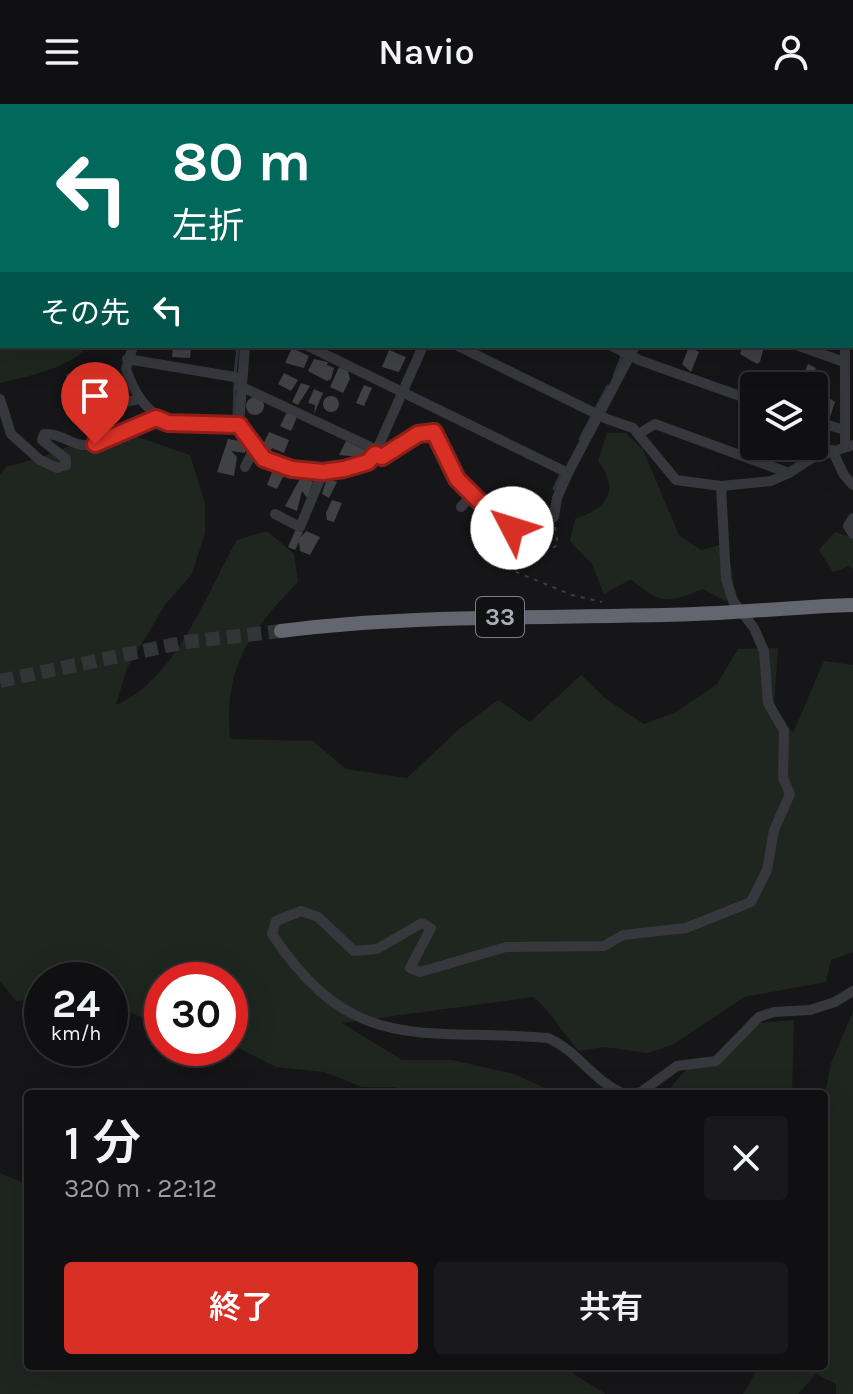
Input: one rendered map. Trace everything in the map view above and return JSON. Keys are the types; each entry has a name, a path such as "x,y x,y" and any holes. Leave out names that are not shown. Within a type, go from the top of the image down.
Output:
{"highway":[{"name":"33","path":"281,631 421,618 611,618 853,605"}],"street":[{"path":"132,348 126,369 139,399 156,418 168,423 239,425"},
{"path":"245,348 239,425 254,449 276,465 323,472 368,462 422,348"},
{"path":"312,348 568,473"},
{"path":"462,348 640,433 676,480 721,486 771,481 832,450 849,445 845,430 845,348"},
{"path":"805,348 844,362"},
{"path":"127,359 240,382 382,457 418,434 434,432 452,473 498,520 512,528 533,529 554,517 557,498 568,473 632,350 740,395"},
{"path":"81,390 102,408 139,399"},
{"path":"0,399 11,434 40,460 57,468 66,465 66,459 46,445 42,440 44,434 62,434 76,443 90,445 156,418"},
{"path":"640,433 655,424 789,473"},
{"path":"828,425 845,430"},
{"path":"245,467 254,449"},
{"path":"832,450 853,485"},
{"path":"275,514 300,527 323,472"},
{"path":"614,1090 605,1086 566,1046 548,1038 418,1034 381,1026 340,1009 272,934 276,921 301,911 318,917 354,951 377,949 422,923 431,928 410,968 420,972 506,947 604,946 623,935 686,928 751,902 767,870 774,830 790,794 783,778 784,731 768,703 764,651 754,628 733,601 726,579 721,486"},
{"path":"461,507 473,494"},
{"path":"853,518 848,526 853,534"},
{"path":"644,1090 677,1066 716,1061 759,1017 774,1012 810,1010 835,1002 853,991"}],"path":[{"path":"554,517 558,545 509,569 572,595 602,602"}],"shaded area":[{"path":"0,348 85,348 59,366 0,383"},
{"path":"114,429 190,455 205,503 205,533 192,574 165,605 127,668 116,705 157,676 173,655 188,633 237,540 267,531 294,554 298,582 266,618 243,652 231,690 230,739 313,741 346,769 407,778 458,730 498,700 530,722 581,675 606,699 644,724 676,712 717,684 738,649 778,648 774,705 793,733 824,661 853,665 853,952 831,960 826,982 744,997 672,1045 648,1053 604,1047 579,1051 533,997 342,1023 402,1060 452,1060 514,1074 549,1090 399,1090 396,1087 362,1087 324,1072 276,1067 248,1053 248,962 144,962 144,1018 128,1012 128,962 24,962 24,1000 16,1001 0,981 0,475 6,467 39,458"},
{"path":"607,433 626,433 643,450 679,535 701,550 720,545 732,569 735,598 725,601 703,589 664,599 649,593 631,579 604,594 592,564 570,541 575,519 596,510 607,497 608,481 598,461"},
{"path":"835,532 853,538 853,570 850,566 833,572 819,550"},
{"path":"853,1012 853,1394 836,1394 836,1384 816,1374 798,1394 743,1394 757,1370 828,1370 826,1090 831,1063"},
{"path":"794,1020 792,1090 668,1090 690,1065 711,1060 759,1023"},
{"path":"0,1173 24,1183 24,1370 570,1370 606,1394 0,1394"}],"building":[{"path":"173,348 191,348 190,358 172,357"},
{"path":"292,348 309,356 304,368 285,363"},
{"path":"689,348 699,352 691,372 682,364"},
{"path":"742,348 764,348 757,364 740,354"},
{"path":"389,350 406,357 399,372 382,367"},
{"path":"314,359 328,362 327,365 334,368 331,379 327,381 308,371"},
{"path":"808,364 816,368 814,372 804,372"},
{"path":"85,367 90,377 70,386 66,375"},
{"path":"339,367 348,371 350,379 343,393 330,387"},
{"path":"284,373 298,380 291,391 278,384"},
{"path":"301,383 310,386 298,405 292,402"},
{"path":"364,385 372,388 364,406 356,403"},
{"path":"314,389 323,393 314,414 315,405 308,403"},
{"path":"331,396 337,398 337,410 331,412 325,410 323,404 325,398"},
{"path":"255,397 264,406 255,415 246,406"},
{"path":"828,397 835,402 828,416"},
{"path":"287,412 297,417 291,431 280,426"},
{"path":"269,432 289,440 284,453 272,448 270,453 261,449"},
{"path":"228,439 241,441 246,447 245,453 231,451 237,457 234,476 217,472"},
{"path":"346,441 365,450 362,457 339,455"},
{"path":"273,470 284,475 277,489 267,485"},
{"path":"301,477 313,482 307,498 302,491 297,511 285,506"},
{"path":"327,478 337,482 329,498 322,494"},
{"path":"332,500 342,503 334,522 327,520 326,513"},
{"path":"296,529 303,532 300,538 306,531 320,537 310,555 300,551 299,542 295,550 288,547"}],"waterway":[{"path":"235,374 238,348"},
{"path":"614,376 625,348"},
{"path":"234,414 235,382"},
{"path":"580,439 608,386"},
{"path":"554,489 561,474"}],"tunnel":[{"path":"0,681 186,642 281,631"}],"route":[{"path":"95,444 156,418 168,423 239,425 264,459 292,469 323,472 368,462 375,454 382,457 418,434 434,432 445,451 452,473 498,520 512,528"}]}
